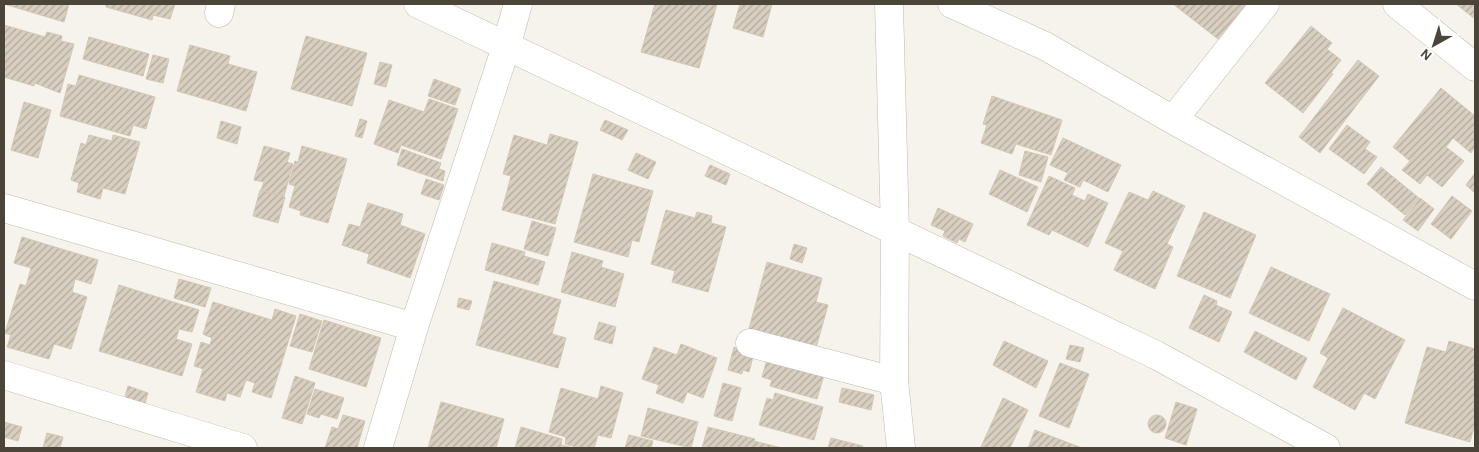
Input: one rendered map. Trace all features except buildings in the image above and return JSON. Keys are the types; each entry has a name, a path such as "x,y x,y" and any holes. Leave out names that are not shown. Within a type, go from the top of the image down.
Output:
{"street":[{"path":"418,4 1156,355 1326,448"},
{"path":"378,448 414,327 506,47 518,4"},
{"path":"890,4 895,231 894,381 901,448"},
{"path":"952,4 1044,46 1173,120 1475,286"},
{"path":"1173,120 1265,4"},
{"path":"1398,4 1475,66"},
{"path":"4,208 414,327"},
{"path":"750,343 894,381"},
{"path":"4,375 243,448"}]}
